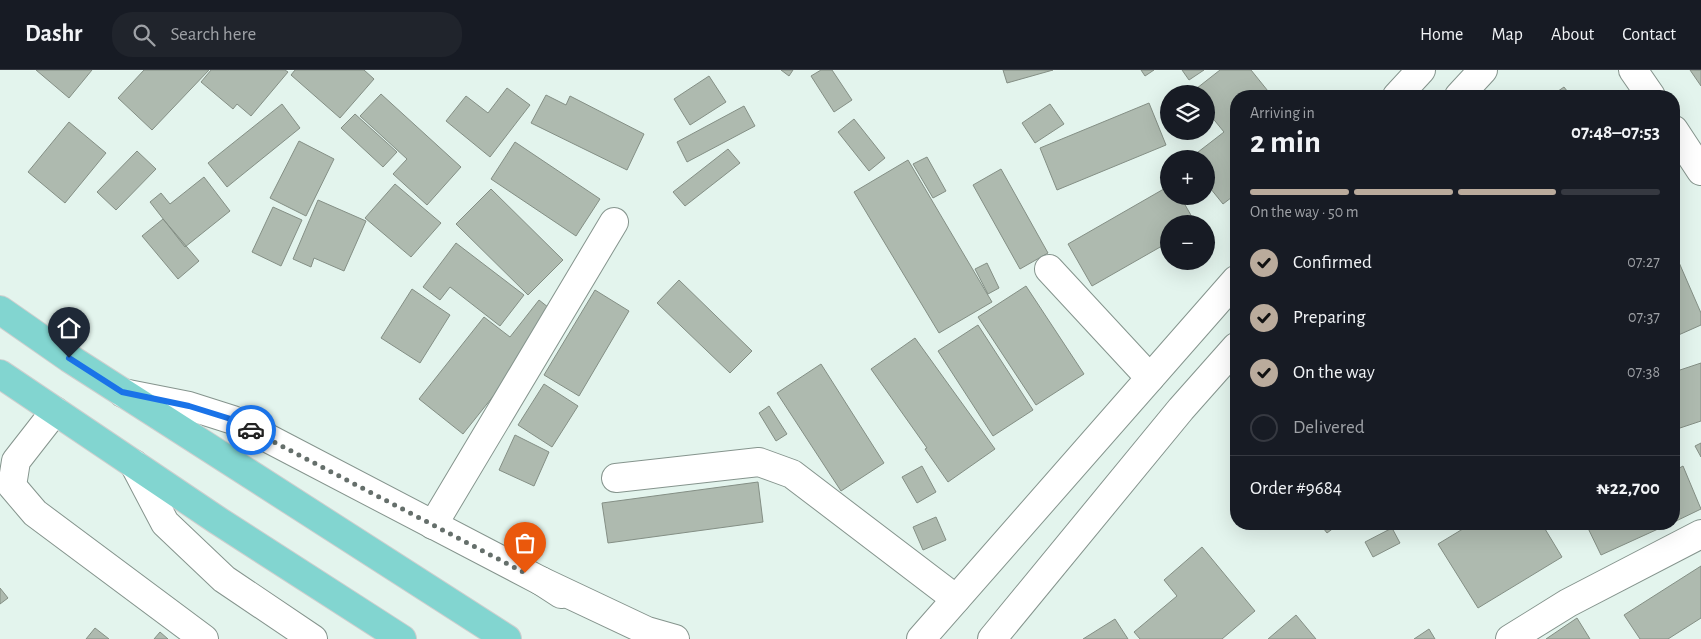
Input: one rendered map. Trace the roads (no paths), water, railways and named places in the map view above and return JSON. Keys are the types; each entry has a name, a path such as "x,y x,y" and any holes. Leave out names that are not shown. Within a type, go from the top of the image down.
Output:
{"main road":[{"path":"0,310 122,392 506,639"},
{"path":"0,374 402,639"}],"street":[{"path":"1403,90 1421,70"},
{"path":"1465,90 1483,70"},
{"path":"1633,70 1647,90"},
{"path":"1680,139 1701,171"},
{"path":"433,525 614,222"},
{"path":"1049,269 1150,378"},
{"path":"921,639 1230,287"},
{"path":"992,639 1181,409 1230,354"},
{"path":"122,392 189,406 234,420 541,581 647,631 675,639"},
{"path":"55,411 16,460 6,490 204,639"},
{"path":"616,478 759,462 792,474 956,599"},
{"path":"134,464 164,523 224,579 313,639"},
{"path":"1510,639 1568,602 1701,534"},
{"path":"541,581 632,639"}]}
